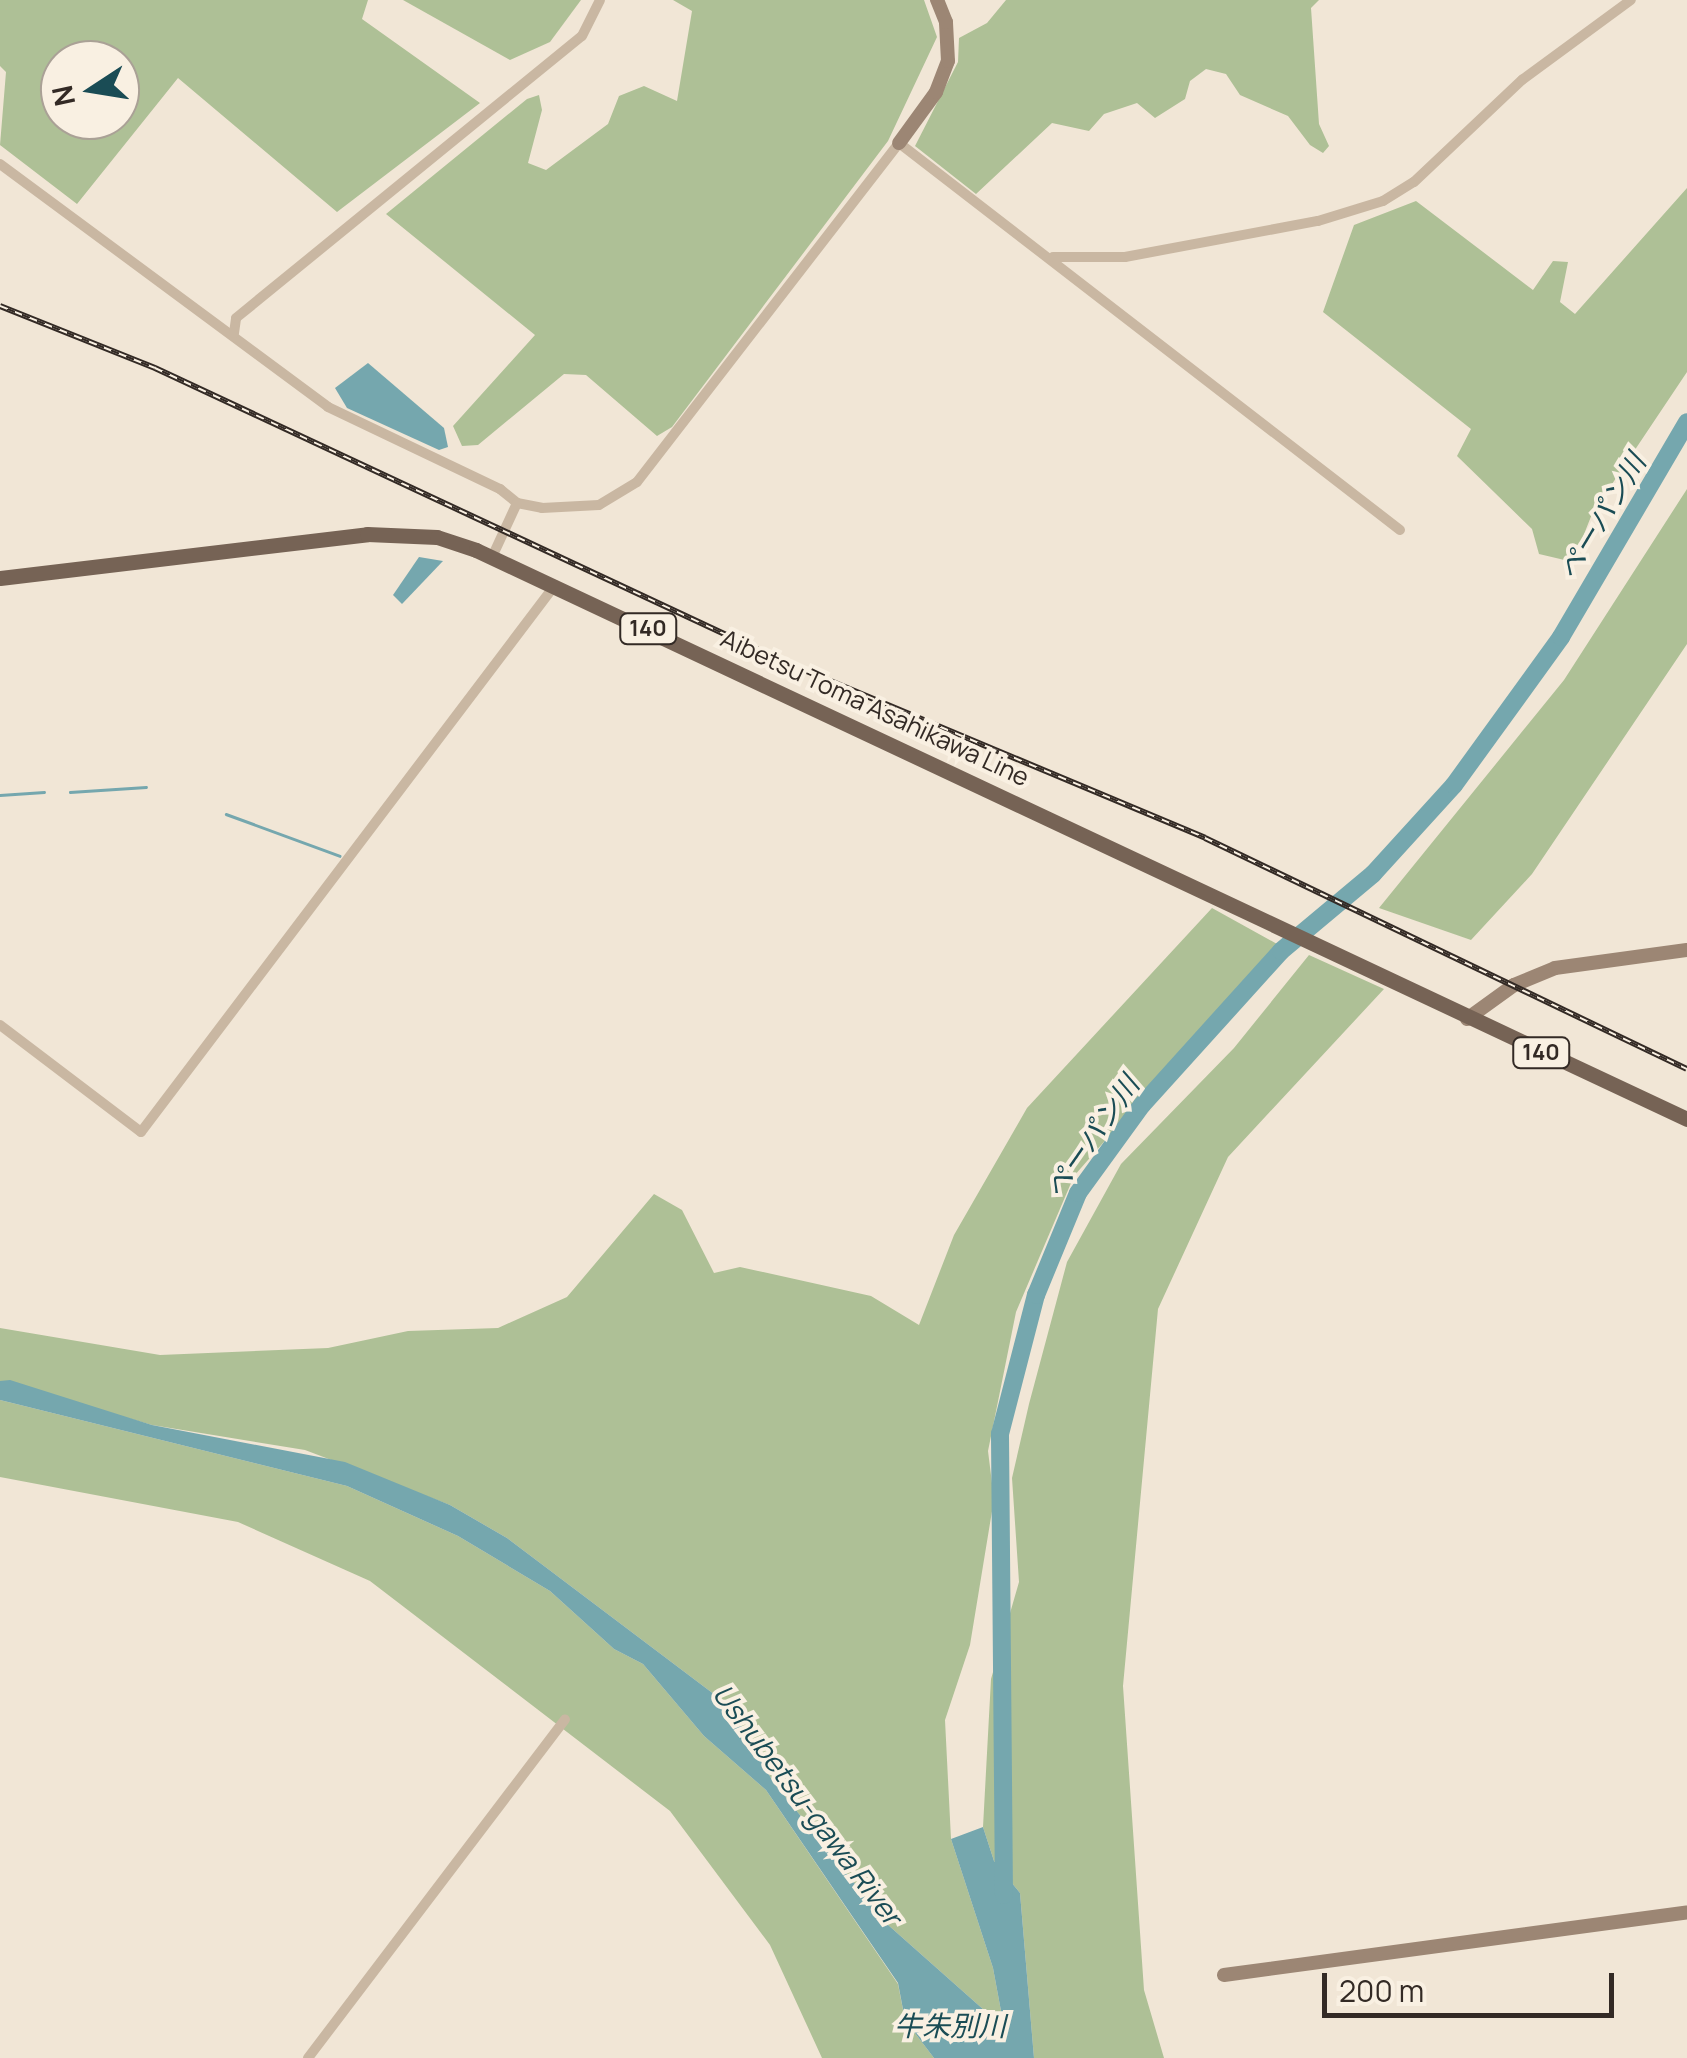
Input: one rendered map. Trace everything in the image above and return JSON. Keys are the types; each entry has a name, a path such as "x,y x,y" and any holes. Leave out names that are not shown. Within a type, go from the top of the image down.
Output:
{"main road":[{"name":"Aibetsu Toma Asahikawa Line","path":"0,578 367,534 436,538 493,555 1466,1019 1687,1119"}],"street":[{"path":"234,333 236,318 250,306 582,36 600,0"},
{"path":"0,164 234,333 328,407 500,489 517,503 600,506 628,491 936,92 948,61 946,22 937,0"},
{"path":"1053,257 1125,258 1332,218 1383,201 1414,182 1522,80 1631,0"},
{"path":"899,142 1053,257 1400,530"},
{"path":"493,555 517,503"},
{"path":"0,1026 140,1132 555,586"},
{"path":"1466,1019 1514,985 1554,968 1687,950"},
{"path":"308,2058 564,1720"},
{"path":"1224,1975 1687,1912"}],"green space":[{"path":"0,0 368,0 362,19 480,103 337,212 178,78 140,125 140,40 40,40 40,140 128,140 77,204 0,145 6,72 0,66"},
{"path":"403,0 581,0 550,42 510,60"},
{"path":"673,0 924,0 937,37 888,141 672,427 657,436 586,375 564,374 478,445 462,446 453,426 535,335 386,214 527,99 539,95 542,110 528,163 546,170 608,124 619,96 644,86 677,101 692,11"},
{"path":"1006,0 1319,0 1311,8 1319,124 1329,146 1323,153 1310,145 1288,116 1240,95 1226,74 1206,69 1190,81 1185,99 1155,118 1137,103 1104,114 1089,131 1052,123 976,194 915,146 958,62 959,38 987,23"},
{"path":"1687,188 1687,372 1592,514 1573,562 1539,554 1532,529 1457,456 1471,429 1323,312 1354,225 1416,201 1533,290 1553,261 1568,262 1560,302 1575,314"},
{"path":"1687,489 1687,644 1532,874 1471,940 1379,908 1564,680"},
{"path":"1212,908 1277,944 1074,1176 1016,1312 988,1451 994,1499 970,1645 945,1720 951,1839 993,1968 1001,2011 993,2018 887,1924 772,1780 731,1707 507,1538 450,1505 305,1450 152,1425 0,1381 0,1328 160,1355 328,1348 408,1331 498,1328 567,1297 654,1194 682,1210 714,1273 740,1267 871,1296 919,1325 954,1235 1027,1108"},
{"path":"1309,955 1384,989 1228,1157 1158,1309 1123,1686 1144,1990 1164,2058 1034,2058 1020,1893 994,1861 983,1827 991,1679 1019,1582 1012,1478 1029,1404 1067,1262 1121,1164 1234,1048"},
{"path":"0,1400 347,1486 458,1536 550,1591 614,1649 643,1664 704,1736 766,1790 898,1984 905,2020 934,2058 822,2058 770,1945 670,1811 370,1581 238,1522 0,1477"}],"water":[{"path":"368,363 444,428 448,447 439,450 347,408 335,388"},
{"path":"419,557 443,561 402,604 393,595"},
{"name":"牛朱別川","path":"10,1380 152,1425 345,1462 450,1505 507,1538 731,1707 772,1780 887,1924 993,2018 1001,2011 993,1968 951,1839 983,1827 994,1861 1020,1893 1034,2058 934,2058 905,2020 898,1983 766,1790 704,1736 643,1664 614,1649 550,1591 458,1536 347,1486 0,1400 0,1381"}],"waterway":[{"name":"ペーパン川","path":"1004,1895 1000,1434 1036,1295 1078,1193 1142,1105 1281,951 1373,874 1454,785 1561,637 1687,422"},
{"path":"70,792 146,787"},
{"path":"0,795 44,792"},
{"path":"226,814 340,856"}],"railway":[{"path":"0,306 155,368 778,659 1205,838 1687,1069"}],"water label":[{"name":"Ushubetsu-gawa River","path":"808,1804"}]}
